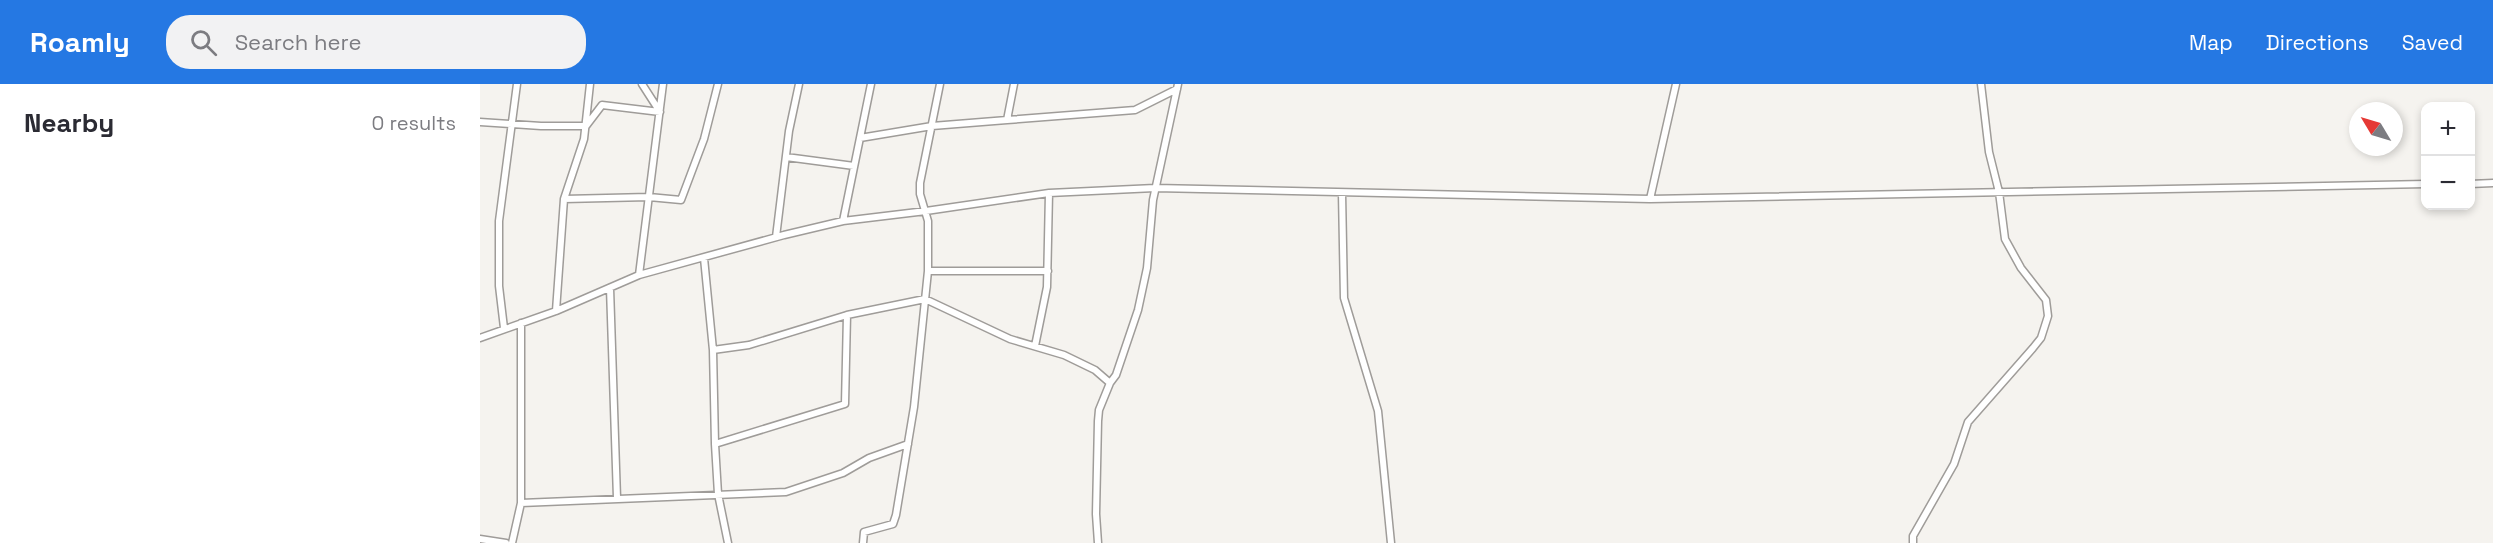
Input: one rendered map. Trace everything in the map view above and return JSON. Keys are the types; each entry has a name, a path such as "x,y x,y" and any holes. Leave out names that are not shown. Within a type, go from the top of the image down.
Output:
{"street":[{"path":"504,328 499,286 498,221 517,84"},
{"path":"556,311 564,199 584,139 590,84"},
{"path":"642,84 660,112"},
{"path":"639,275 663,84"},
{"path":"564,199 649,197 681,200 704,139 718,84"},
{"path":"776,237 786,157 799,84"},
{"path":"843,220 871,84"},
{"path":"863,543 867,531 893,523 908,444 928,271 926,212 920,194 920,183 940,84"},
{"path":"1006,120 1014,84"},
{"path":"1650,199 1676,84"},
{"path":"1912,543 1913,536 1954,464 1968,422 2041,338 2048,316 2046,300 2021,268 2005,239 1999,192 1989,152 1980,84"},
{"path":"860,138 932,126 1135,110 1178,86"},
{"path":"1098,543 1096,514 1099,410 1110,383 1116,375 1138,310 1147,268 1155,188 1178,86"},
{"path":"586,126 602,105 660,112"},
{"path":"480,122 586,126"},
{"path":"786,157 854,166"},
{"path":"2475,184 2493,183"},
{"path":"480,338 556,311 639,275 776,237 843,220 926,212 1049,193 1155,188 1650,199 2421,184"},
{"path":"1035,346 1047,287 1049,193"},
{"path":"1342,193 1344,298 1378,411 1391,543"},
{"path":"704,258 713,350 718,494 728,543"},
{"path":"928,271 1048,271"},
{"path":"610,288 617,498"},
{"path":"713,350 748,345 847,315 925,299 1010,339 1064,355 1095,370 1110,383"},
{"path":"715,444 845,404 847,315"},
{"path":"512,543 521,503 520,323"},
{"path":"521,503 786,492 843,473 868,458 908,444"},
{"path":"480,539 506,543"}]}
